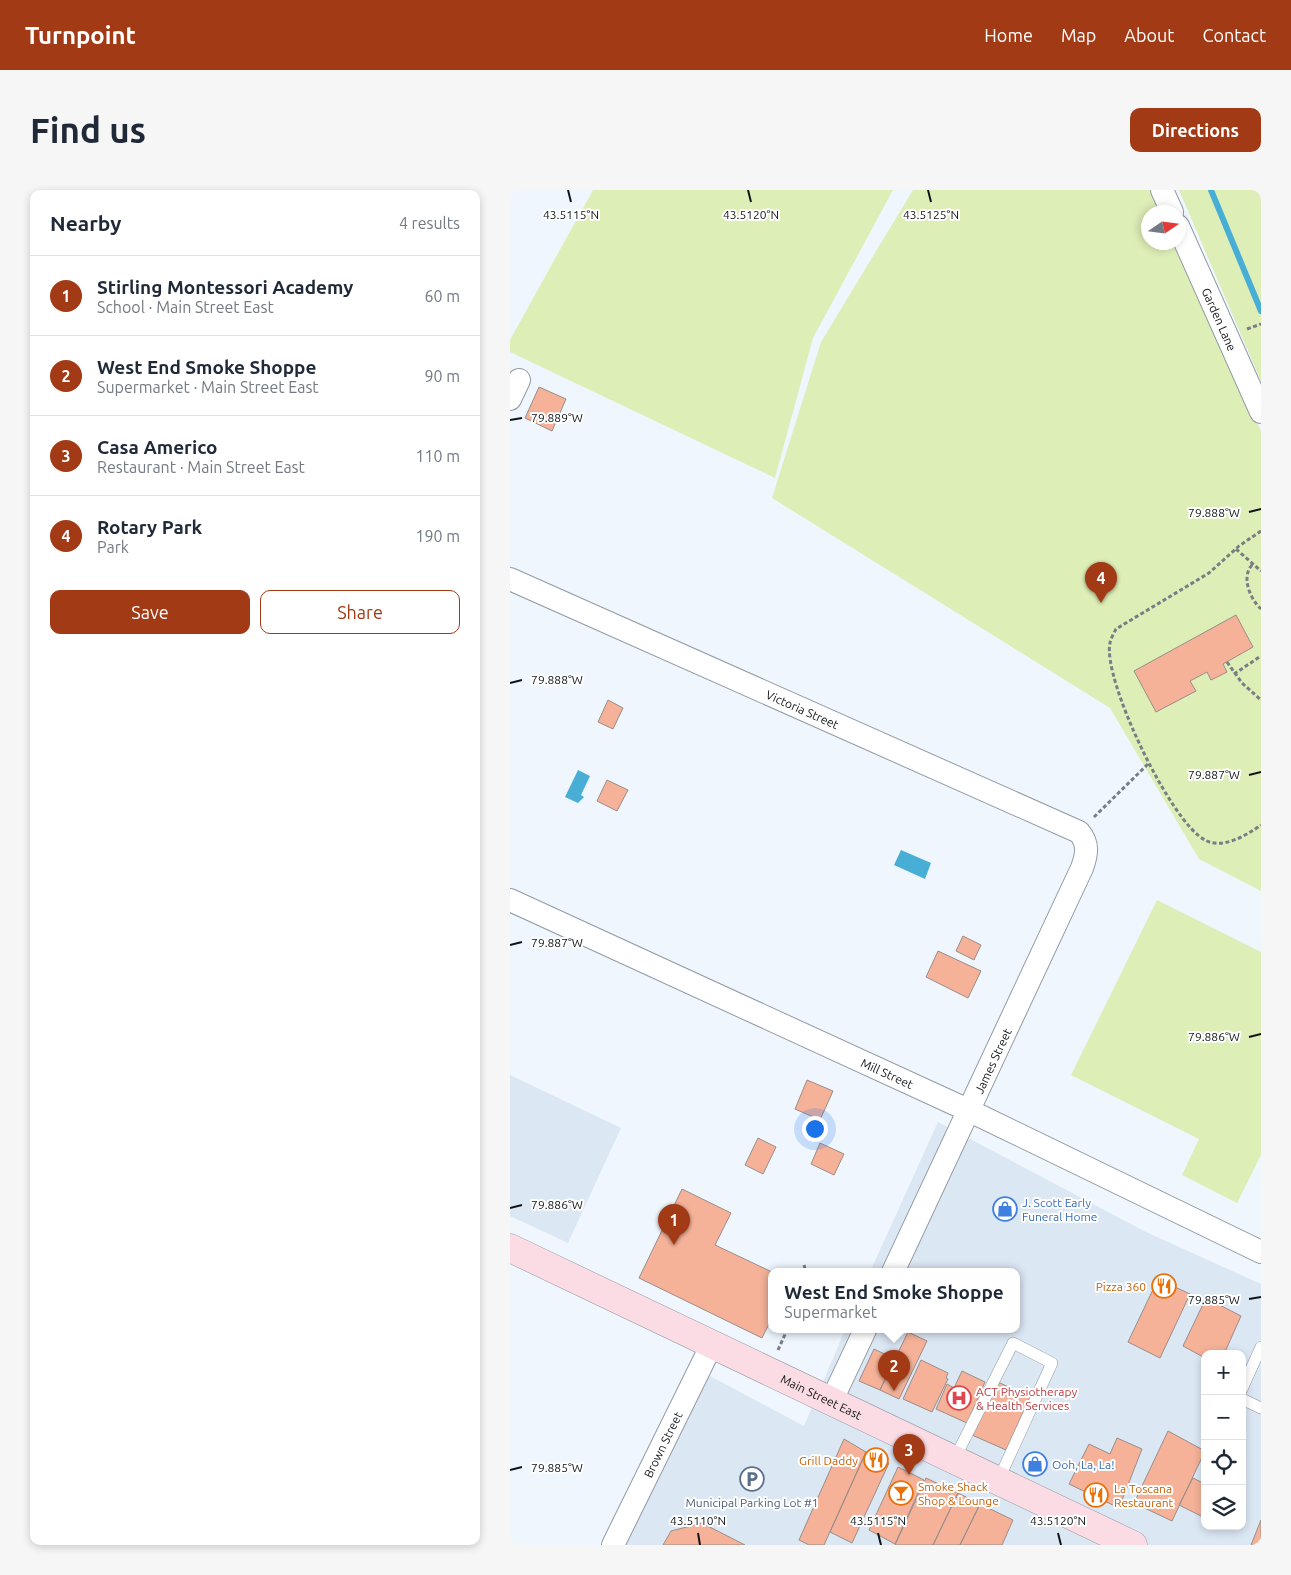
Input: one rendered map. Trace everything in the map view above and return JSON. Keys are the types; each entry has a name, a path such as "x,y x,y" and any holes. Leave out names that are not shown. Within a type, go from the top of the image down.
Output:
{"main road":[{"name":"Main Street East","path":"510,1248 1133,1545"}],"street":[{"path":"1162,190 1169,205"},
{"name":"Garden Lane","path":"1186,244 1261,412"},
{"name":"Victoria Street","path":"510,579 1079,832 1084,838 1086,848"},
{"name":"James Street","path":"895,1268 1082,868 1086,856 1086,848"},
{"name":"Mill Street","path":"510,900 970,1111 1261,1252"},
{"path":"831,1402 864,1333"},
{"name":"Brown Street","path":"613,1545 712,1344"}],"lane":[{"path":"954,1460 1013,1343 1052,1363 998,1481"},
{"path":"1246,1380 1261,1347"},
{"path":"1246,1400 1261,1408"}],"path":[{"path":"1246,330 1261,324"},
{"path":"1261,531 1236,549 1209,573 1116,628 1109,643 1117,690 1148,764 1164,793 1188,826 1206,841 1227,842 1248,834 1261,825"},
{"path":"1236,549 1261,571"},
{"path":"1252,565 1247,570 1247,583 1251,594 1261,609"},
{"path":"1234,674 1261,656"},
{"path":"1227,662 1234,674 1261,700"},
{"path":"1092,820 1148,764"},
{"path":"775,1356 786,1333"}],"shaded area":[{"path":"510,1075 621,1128 568,1243 510,1216"},
{"path":"938,1122 1146,1232 1261,1284 1261,1545 603,1545 695,1368 804,1426 844,1333 1020,1333 1020,1268 872,1268"}],"green space":[{"path":"593,190 893,190 813,338 775,478 510,352 510,340"},
{"path":"913,190 1162,190 1168,205 1141,205 1141,250 1186,250 1186,248 1261,431 1261,891 1199,859 1110,708 772,498 821,342"},
{"path":"1179,190 1261,190 1261,381 1186,205"},
{"path":"1157,900 1261,952 1261,1155 1237,1203 1182,1175 1199,1139 1071,1075"}],"water":[{"path":"578,770 590,776 581,795 584,797 578,803 565,797"},
{"path":"901,850 931,863 925,879 894,865"}],"building":[{"path":"539,387 566,399 552,431 525,418"},
{"path":"1236,615 1253,647 1223,664 1227,672 1211,680 1207,672 1190,681 1196,691 1156,712 1134,671"},
{"path":"608,700 623,708 613,729 598,722"},
{"path":"607,780 628,790 617,811 597,801"},
{"path":"963,936 981,945 974,960 956,951"},
{"path":"938,951 981,971 968,998 926,977"},
{"path":"807,1080 833,1091 820,1120 795,1109"},
{"path":"758,1138 776,1147 763,1174 745,1165"},
{"path":"820,1143 844,1154 834,1175 811,1164"},
{"path":"682,1189 731,1213 715,1245 768,1270 768,1326 762,1338 639,1278"},
{"path":"1158,1279 1190,1294 1160,1358 1128,1342"},
{"path":"1206,1298 1241,1316 1226,1350 1201,1350 1201,1356 1183,1346"},
{"path":"908,1333 927,1341 899,1399 880,1390"},
{"path":"874,1349 895,1359 880,1390 859,1381"},
{"path":"921,1360 948,1373 946,1378 948,1379 932,1412 903,1399"},
{"name":"ACT Physiotherapy & Health Services","path":"962,1371 985,1382 967,1423 936,1409 947,1384 954,1388"},
{"path":"998,1382 1030,1397 1006,1450 972,1435"},
{"path":"1168,1431 1201,1449 1201,1459 1172,1521 1134,1503"},
{"path":"1117,1438 1142,1449 1119,1508 1069,1484 1089,1444 1110,1454"},
{"path":"844,1439 866,1452 824,1545 809,1545 799,1540"},
{"path":"866,1452 889,1463 852,1543 830,1532"},
{"path":"898,1467 924,1480 895,1544 869,1530"},
{"path":"926,1478 958,1493 933,1545 895,1545"},
{"path":"1193,1478 1201,1482 1201,1516 1179,1505"},
{"path":"958,1493 980,1504 960,1545 933,1545"},
{"path":"980,1504 1013,1520 1002,1545 960,1545"},
{"path":"1261,1520 1261,1545 1251,1545"},
{"path":"702,1523 745,1545 663,1545 671,1531"}],"waterway":[{"path":"1211,190 1261,311"}],"place":[{"name":"Rotary Park","path":"1101,603"},
{"name":"J. Scott Early Funeral Home","path":"1005,1209"},
{"name":"Stirling Montessori Academy","path":"674,1245"},
{"name":"Pizza 360","path":"1164,1286"},
{"name":"West End Smoke Shoppe","path":"894,1391"},
{"name":"ACT Physiotherapy & Health Services","path":"959,1398"},
{"name":"Grill Daddy","path":"876,1460"},
{"name":"Ooh, La, La!","path":"1035,1464"},
{"name":"Casa Americo","path":"909,1475"},
{"name":"Municipal Parking Lot #1","path":"752,1479"},
{"name":"Smoke Shack Shop & Lounge","path":"901,1493"},
{"name":"La Toscana Restaurant","path":"1096,1495"}]}
